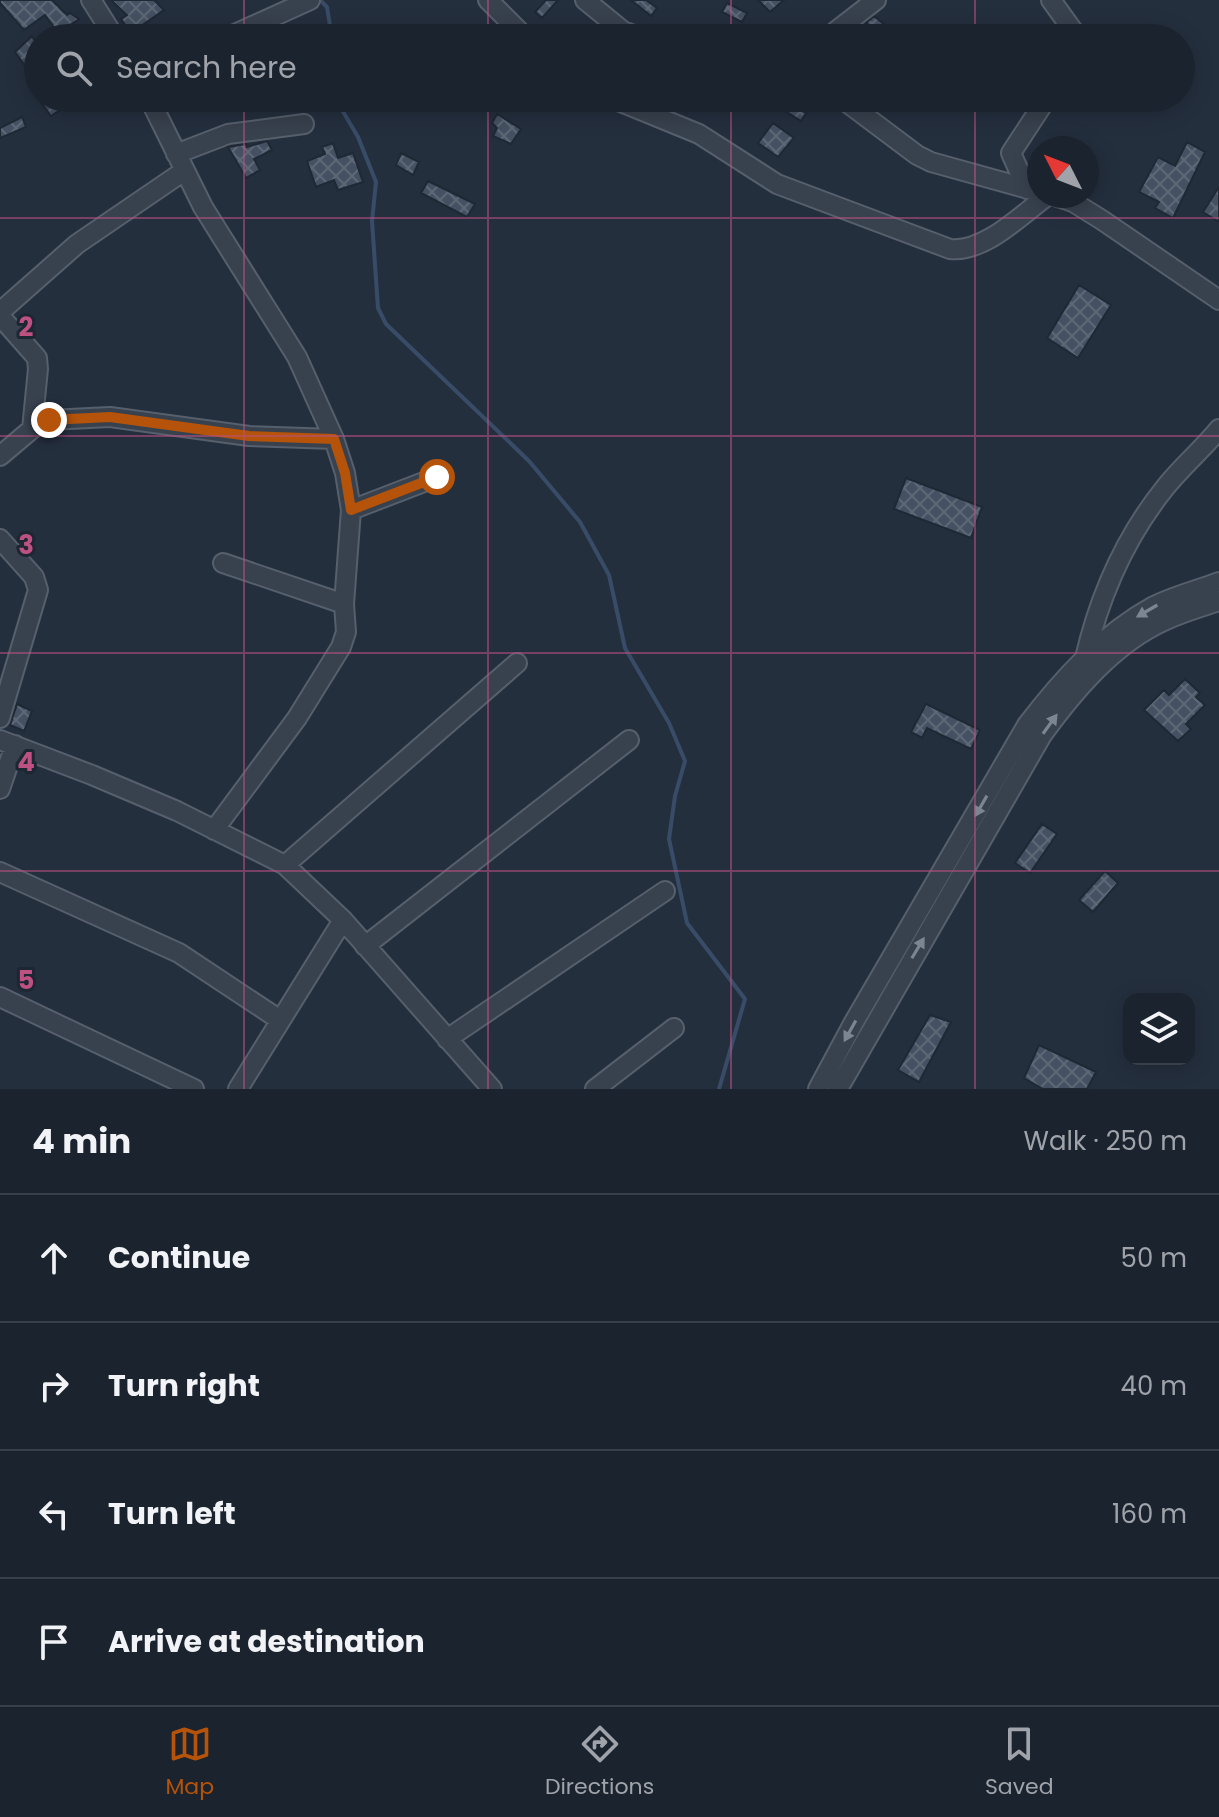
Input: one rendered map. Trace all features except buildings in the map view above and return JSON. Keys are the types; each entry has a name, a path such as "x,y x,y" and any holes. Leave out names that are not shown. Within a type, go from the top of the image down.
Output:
{"street":[{"path":"91,0 106,24"},
{"path":"257,24 310,0"},
{"path":"488,0 512,24"},
{"path":"585,0 614,24"},
{"path":"845,24 876,0"},
{"path":"1051,0 1068,24"},
{"path":"156,112 203,207 297,357 334,439 345,473 351,510 344,604 346,632 341,647 297,718 214,830"},
{"path":"645,112 699,134 777,184 950,249 961,250 982,243 1030,208"},
{"path":"861,112 931,162 1027,188"},
{"path":"1027,180 1011,153 1038,112"},
{"path":"32,429 37,358 0,314 77,244 180,162 228,134 304,124"},
{"path":"1083,208 1219,300"},
{"path":"0,456 32,429 49,420 110,417 249,436 334,439"},
{"path":"1079,688 1096,613 1106,587 1162,491 1219,429"},
{"path":"351,510 437,477"},
{"path":"0,539 34,577 38,590 0,718"},
{"path":"223,563 344,604"},
{"path":"818,1089 1027,725 1054,689 1123,625 1157,605 1219,582"},
{"path":"838,1089 1042,735 1079,688 1133,639 1165,620 1219,601"},
{"path":"285,865 517,663"},
{"path":"365,946 629,740"},
{"path":"0,789 7,743 92,775 285,865 343,920 492,1089"},
{"path":"0,872 179,953 280,1020"},
{"path":"447,1039 665,891"},
{"path":"238,1089 343,920"},
{"path":"0,997 194,1089"},
{"path":"595,1089 674,1028"}],"waterway":[{"path":"320,0 327,7 330,24"},
{"path":"343,112 358,137 376,182 372,221 378,308 386,324 529,461 580,522 609,575 625,648 669,723 685,761 675,796 669,839 687,923 745,999 719,1089"}],"route":[{"path":"49,420 110,417 249,436 334,439 345,473 351,510 437,477"}]}
